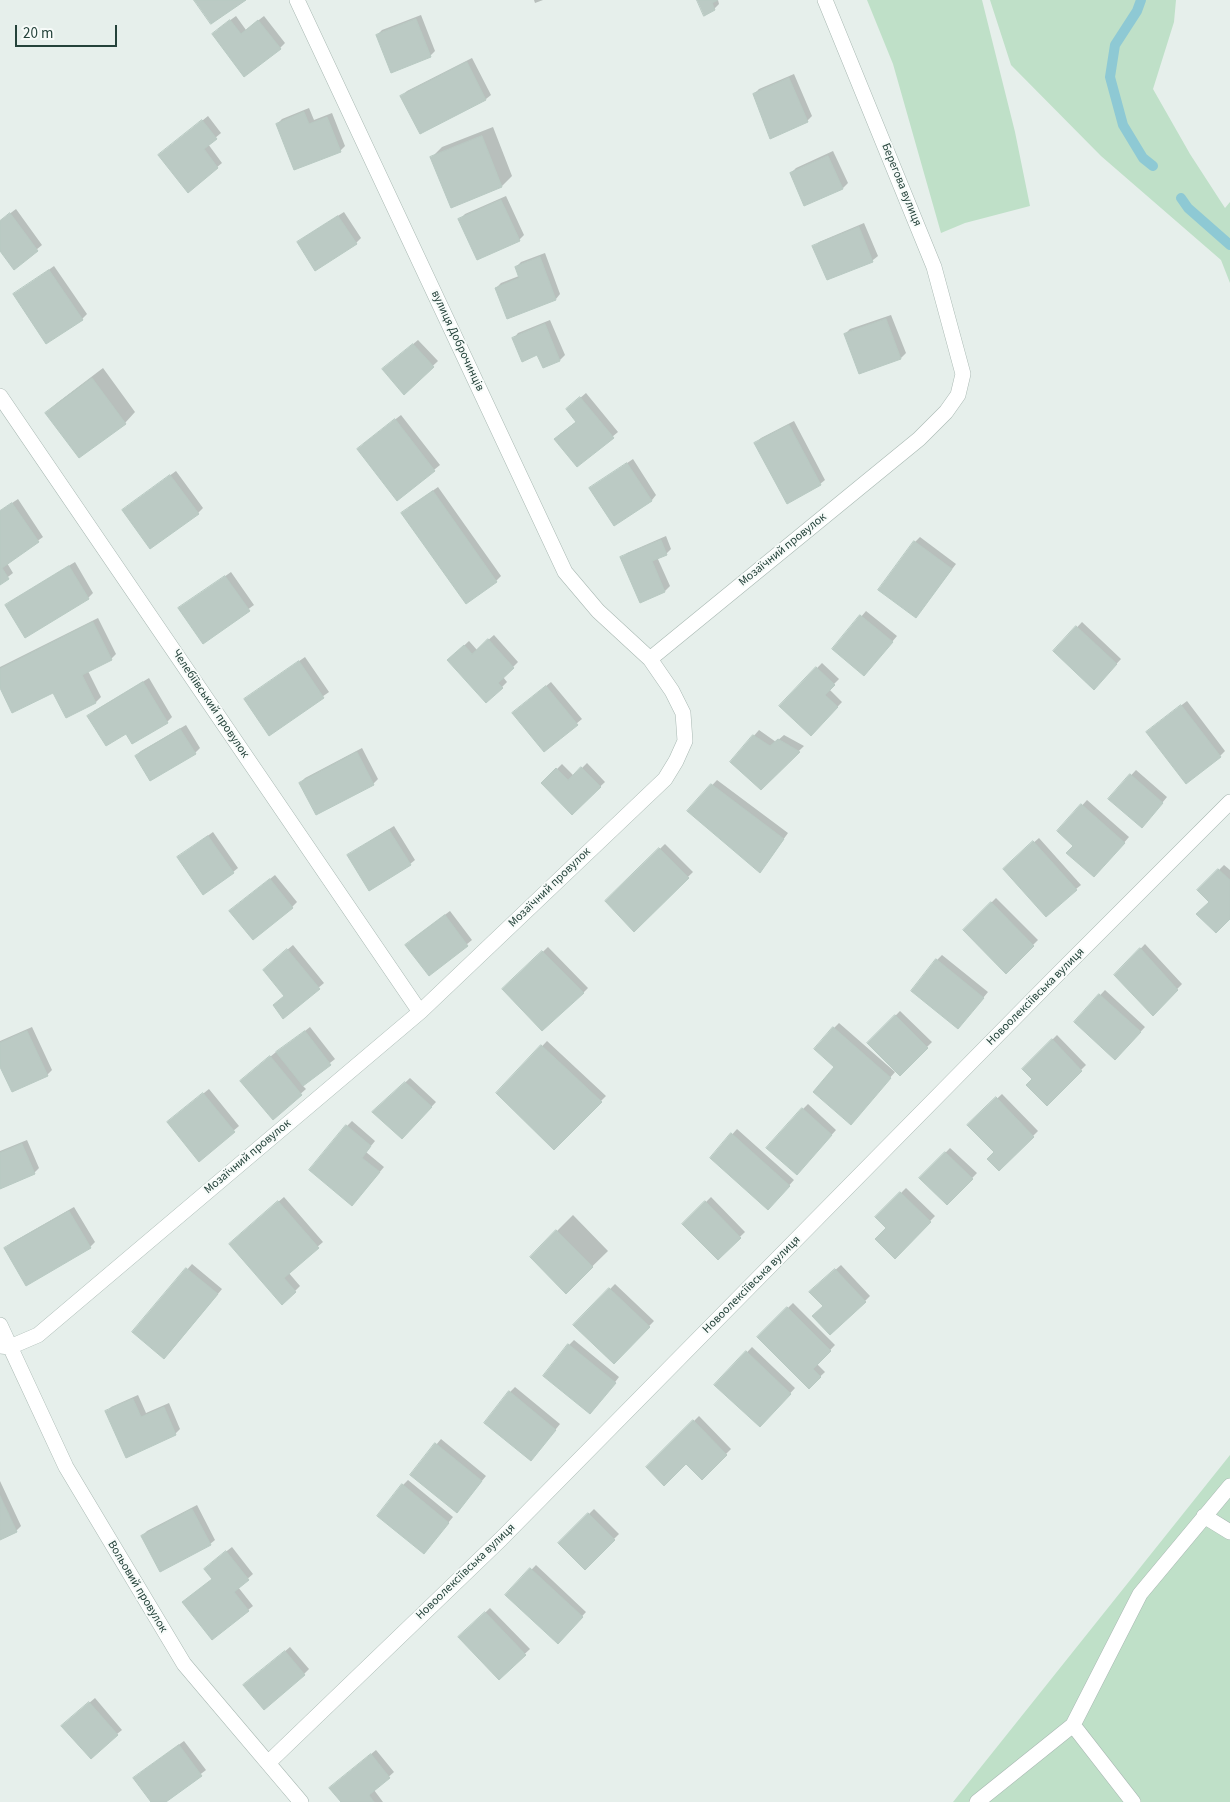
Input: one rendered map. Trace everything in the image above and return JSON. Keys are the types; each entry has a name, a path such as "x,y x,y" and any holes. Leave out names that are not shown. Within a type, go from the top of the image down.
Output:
{"street":[{"name":"вулиця Доброчинців","path":"298,0 565,572 598,611 650,659"},
{"name":"Берегова вулиця","path":"825,0 934,267 963,374"},
{"name":"Мозаїчний провулок","path":"5,1347 38,1335 420,1012 665,779 676,761 684,741 683,713 672,691 650,659 920,439 946,412 958,395 963,374"},
{"name":"Челебіївський провулок","path":"0,396 420,1012"},
{"name":"Новоолексіївська вулиця","path":"268,1763 501,1539 1230,802"},
{"name":"Вольовий провулок","path":"0,1325 5,1347 66,1468 184,1664 302,1802"},
{"path":"977,1802 1073,1725 1140,1594 1230,1486"},
{"path":"1204,1516 1230,1532"},
{"path":"1073,1725 1134,1802"}],"green space":[{"path":"867,0 982,0 1015,132 1030,206 965,223 941,233 893,64"},
{"path":"990,0 1176,0 1174,22 1153,89 1190,154 1225,208 1230,202 1230,283 1221,260 1101,156 1011,65"},
{"path":"1230,1455 1230,1802 953,1802"}],"building":[{"path":"194,0 246,0 211,24"},
{"path":"697,0 718,0 712,3 715,10 704,16"},
{"path":"416,19 431,57 391,73 376,35"},
{"path":"230,20 241,34 258,20 281,49 244,77 212,34"},
{"path":"467,62 486,100 420,134 400,96"},
{"path":"789,78 808,122 770,139 753,94"},
{"path":"304,112 309,124 327,117 341,152 294,170 276,124"},
{"path":"202,120 217,139 204,149 218,168 188,193 158,155"},
{"path":"482,136 502,187 451,208 430,157"},
{"path":"828,156 843,189 804,206 790,173"},
{"path":"501,200 520,241 477,260 458,219"},
{"path":"10,213 38,251 14,270 0,251 0,221"},
{"path":"338,216 357,244 315,271 297,242"},
{"path":"859,227 873,262 827,280 812,246"},
{"path":"540,257 556,300 507,319 495,288 519,278 515,267"},
{"path":"49,270 83,320 46,344 13,294"},
{"path":"886,319 901,359 859,374 844,334"},
{"path":"545,324 560,361 543,368 537,355 522,362 512,338"},
{"path":"413,344 434,367 404,395 382,369"},
{"path":"92,378 126,424 79,458 45,413"},
{"path":"580,397 614,438 577,467 554,439 576,422 566,409"},
{"path":"395,419 435,471 397,501 357,449"},
{"path":"789,425 821,485 787,504 754,443"},
{"path":"627,463 652,501 614,526 589,488"},
{"path":"170,475 199,514 150,549 122,510"},
{"path":"433,491 497,582 466,604 401,513"},
{"path":"12,503 39,542 2,568 9,579 0,585 0,511"},
{"path":"661,540 667,555 652,561 665,592 640,603 620,557"},
{"path":"914,541 952,569 916,618 878,590"},
{"path":"69,566 89,599 25,638 5,605"},
{"path":"225,576 250,611 203,644 178,608"},
{"path":"860,615 893,642 864,676 832,649"},
{"path":"93,622 112,660 82,675 96,703 66,718 53,693 12,713 0,688 0,669"},
{"path":"1076,626 1117,664 1094,690 1053,651"},
{"path":"488,639 514,668 498,683 503,688 486,703 447,660 464,645 472,654"},
{"path":"299,661 324,698 269,736 244,699"},
{"path":"816,667 835,685 825,695 838,707 811,736 779,706"},
{"path":"143,682 168,723 132,744 126,734 106,746 87,716"},
{"path":"546,686 578,725 544,752 512,713"},
{"path":"1181,705 1221,757 1186,784 1146,732"},
{"path":"180,729 196,754 150,781 135,756"},
{"path":"753,735 770,746 778,739 800,752 761,790 730,762"},
{"path":"357,752 374,785 316,815 299,783"},
{"path":"581,767 601,787 572,815 541,783 556,768 568,780"},
{"path":"1130,774 1163,803 1142,828 1108,799"},
{"path":"711,784 784,839 760,873 687,811"},
{"path":"1081,804 1125,843 1094,877 1066,853 1073,846 1057,831"},
{"path":"389,830 411,865 369,891 347,855"},
{"path":"208,836 234,873 203,895 177,857"},
{"path":"1033,841 1077,890 1046,917 1003,869"},
{"path":"659,848 689,878 634,932 605,901"},
{"path":"1218,869 1230,880 1230,919 1216,933 1196,914 1209,902 1197,890"},
{"path":"270,879 293,908 253,940 229,911"},
{"path":"991,902 1034,946 1006,974 963,930"},
{"path":"445,915 468,946 429,976 405,945"},
{"path":"1140,948 1178,990 1153,1016 1114,975"},
{"path":"287,949 320,989 283,1019 273,1005 284,996 263,970"},
{"path":"542,951 584,993 542,1031 502,989"},
{"path":"936,959 984,998 958,1029 911,991"},
{"path":"1099,994 1141,1032 1115,1060 1074,1022"},
{"path":"895,1015 928,1048 900,1076 867,1043"},
{"path":"833,1027 891,1078 851,1125 813,1092 834,1067 814,1049"},
{"path":"27,1031 48,1076 12,1092 0,1067 0,1043"},
{"path":"305,1031 331,1065 303,1086 276,1052"},
{"path":"1052,1039 1082,1071 1047,1106 1026,1085 1032,1079 1022,1069"},
{"path":"541,1045 602,1102 554,1150 496,1093"},
{"path":"270,1056 302,1095 273,1120 240,1081"},
{"path":"405,1082 432,1107 402,1139 372,1112"},
{"path":"203,1093 235,1132 199,1162 167,1122"},
{"path":"996,1097 1034,1137 999,1171 987,1159 994,1152 967,1125"},
{"path":"802,1108 832,1135 797,1175 766,1148"},
{"path":"346,1125 371,1146 362,1158 380,1172 352,1206 309,1170"},
{"path":"731,1133 790,1186 768,1210 710,1158"},
{"path":"22,1144 35,1174 0,1189 0,1153"},
{"path":"945,1152 973,1179 947,1205 919,1178"},
{"path":"900,1192 931,1222 895,1259 875,1239 886,1228 875,1217"},
{"path":"278,1201 319,1248 284,1278 296,1292 282,1305 229,1244"},
{"path":"705,1201 741,1238 718,1260 682,1224"},
{"path":"69,1211 91,1248 26,1286 4,1248"},
{"path":"556,1230 593,1267 566,1294 530,1257"},
{"path":"186,1268 218,1294 164,1359 132,1332"},
{"path":"835,1269 866,1302 830,1335 812,1316 823,1306 809,1292"},
{"path":"609,1288 650,1327 614,1364 573,1325"},
{"path":"787,1307 831,1351 813,1369 821,1377 809,1389 757,1337"},
{"path":"568,1344 616,1383 590,1414 543,1376"},
{"path":"746,1351 791,1394 760,1427 714,1385"},
{"path":"509,1391 556,1430 531,1461 484,1423"},
{"path":"133,1399 141,1417 164,1407 176,1435 126,1458 105,1411"},
{"path":"693,1420 727,1455 702,1480 686,1464 664,1486 646,1467"},
{"path":"435,1443 482,1481 457,1513 410,1475"},
{"path":"402,1484 449,1523 424,1554 377,1516"},
{"path":"0,1496 17,1532 0,1540"},
{"path":"192,1509 211,1545 160,1572 141,1536"},
{"path":"588,1513 615,1540 585,1570 558,1543"},
{"path":"226,1551 249,1580 234,1592 249,1611 212,1640 182,1602 212,1579 204,1569"},
{"path":"530,1568 583,1617 558,1644 505,1595"},
{"path":"485,1612 526,1655 499,1680 458,1637"},
{"path":"285,1651 305,1675 264,1710 243,1685"},
{"path":"89,1702 118,1735 91,1759 61,1726"},
{"path":"179,1745 202,1776 166,1802 151,1802 133,1778"},
{"path":"371,1754 390,1778 369,1795 374,1802 341,1802 329,1788"}],"waterway":[{"path":"1141,0 1137,11 1115,45 1110,77 1123,125 1143,158 1153,166"},
{"path":"1181,198 1188,208 1230,245"}]}
